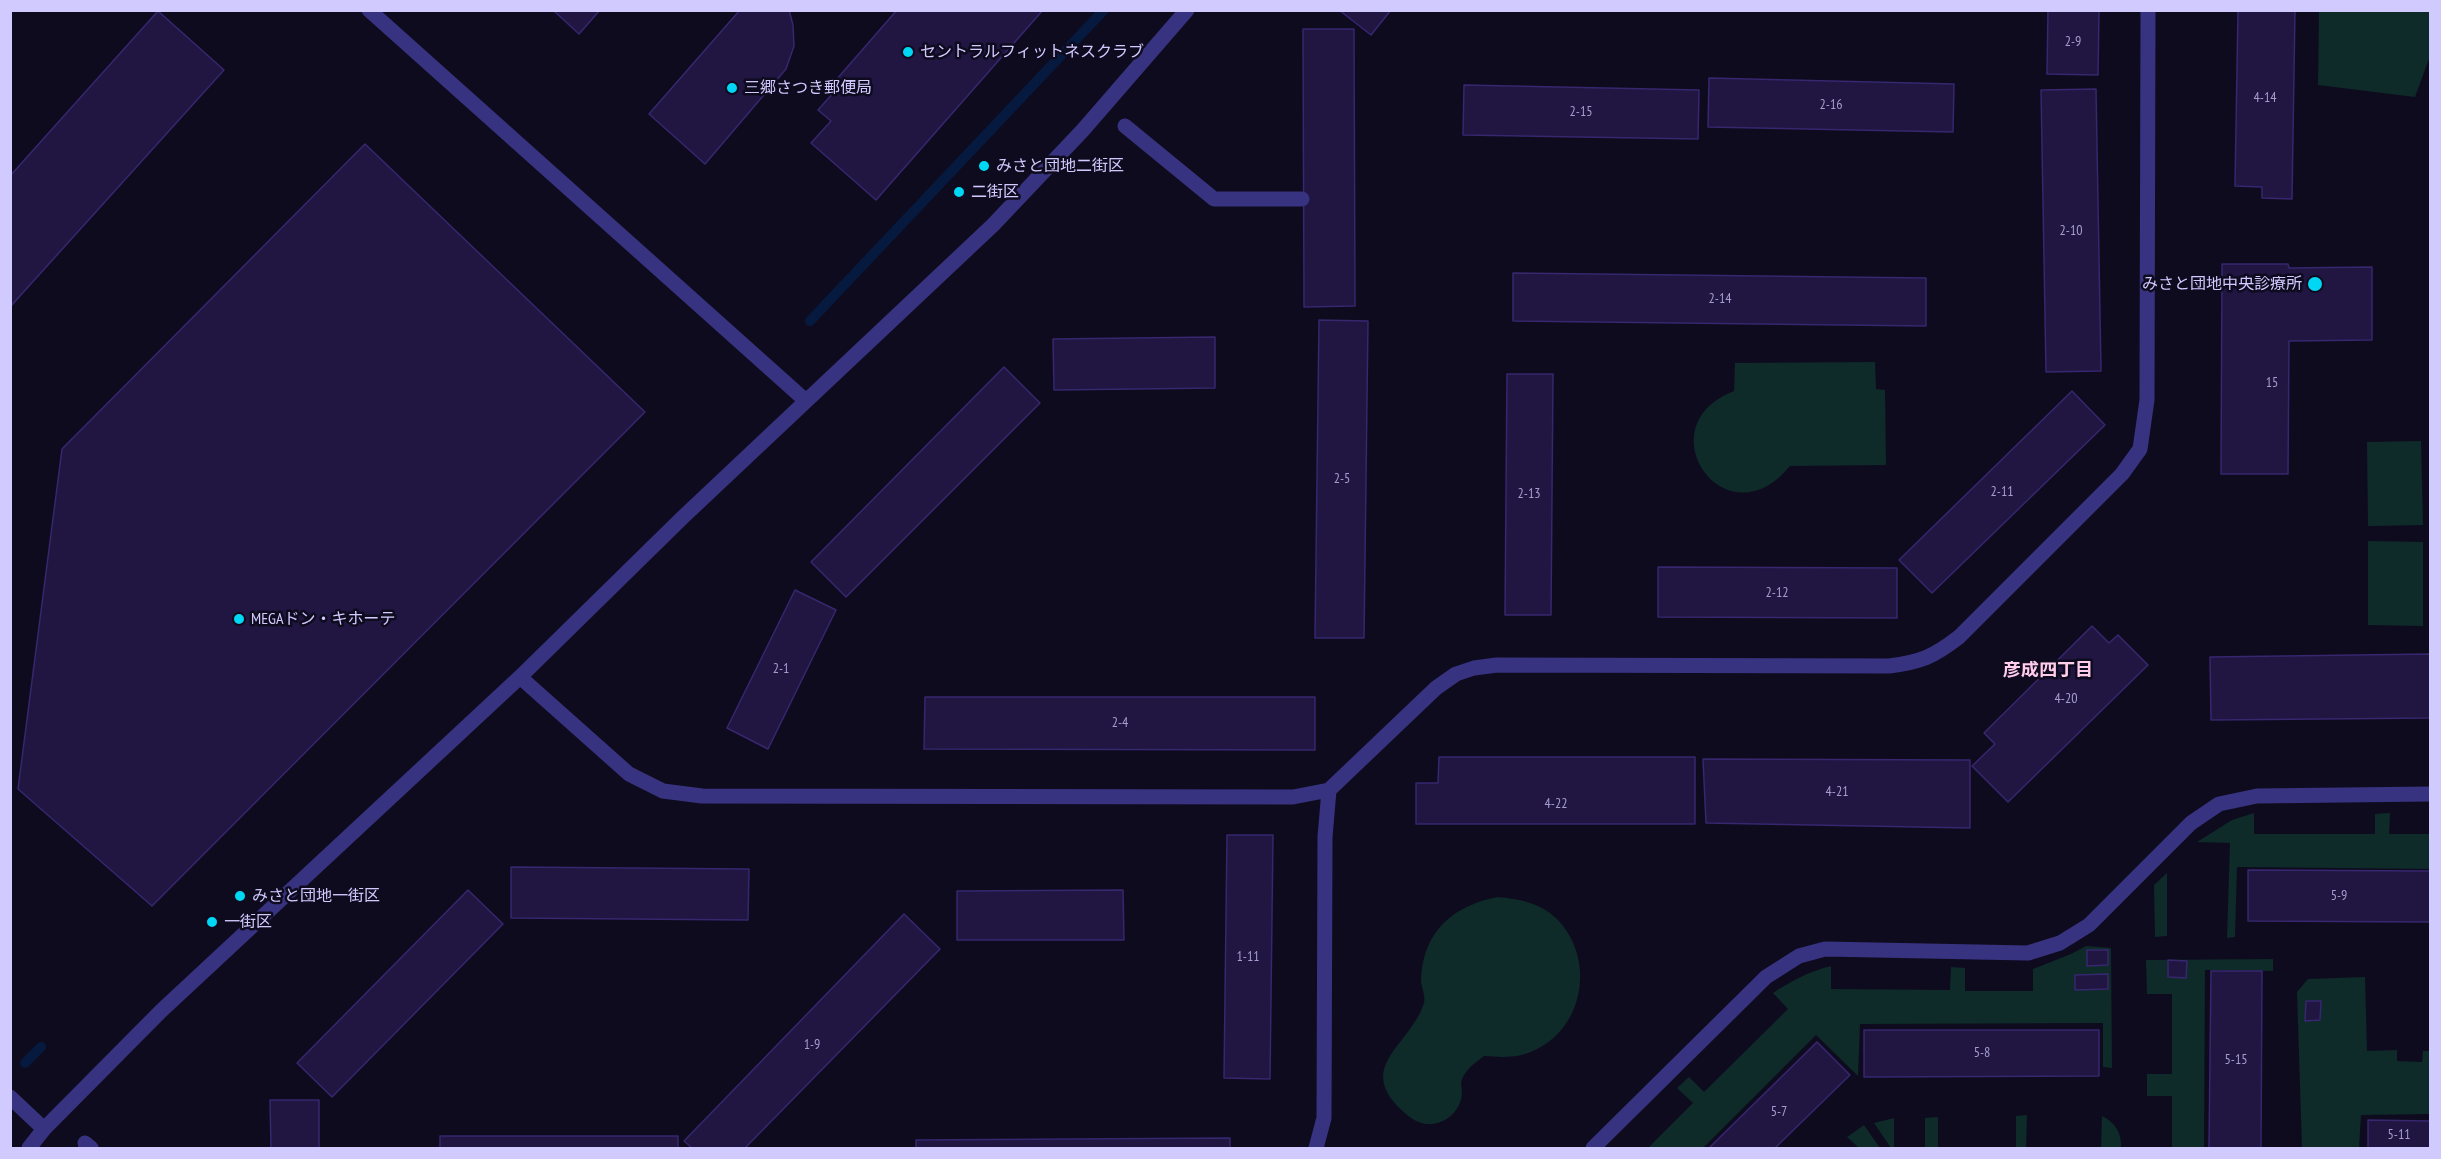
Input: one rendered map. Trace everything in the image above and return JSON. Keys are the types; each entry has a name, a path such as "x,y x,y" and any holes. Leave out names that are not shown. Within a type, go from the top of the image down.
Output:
{"street":[{"path":"369,10 806,401"},
{"path":"29,1149 44,1129 161,1011 520,677 806,401 993,225 1083,130 1187,10"},
{"path":"520,677 629,774 663,790 702,796 1293,797 1329,790 1436,688 1456,674 1474,668 1507,665 1888,666 1917,662 1941,651 1959,637 2122,474 2140,449 2148,400 2148,10"},
{"path":"1125,126 1214,200 1302,199"},
{"path":"1316,1149 1324,1118 1325,837 1329,790"},
{"path":"1593,1149 1766,977 1799,956 1825,949 2028,953 2061,943 2089,925 2191,823 2219,804 2257,796 2430,794"},
{"path":"10,1097 44,1129"}],"green space":[{"path":"2319,11 2430,11 2430,56 2415,97 2318,85"},
{"path":"1875,362 1876,389 1885,390 1886,465 1790,466 1765,487 1741,493 1720,486 1704,471 1695,451 1695,429 1708,408 1734,391 1735,363"},
{"path":"2421,441 2423,525 2368,526 2367,442"},
{"path":"2368,541 2423,542 2423,626 2368,625"},
{"path":"2254,813 2254,834 2375,834 2375,814 2390,813 2389,834 2430,834 2430,869 2237,867 2235,937 2227,938 2230,843 2197,842 2232,820"},
{"path":"2167,873 2167,936 2155,937 2154,885"},
{"path":"1498,897 1529,903 1544,909 1557,919 1570,936 1577,955 1580,975 1578,996 1571,1014 1560,1031 1545,1045 1520,1055 1484,1056 1464,1075 1461,1082 1461,1101 1454,1113 1438,1123 1419,1122 1406,1114 1391,1098 1384,1084 1384,1071 1389,1058 1416,1021 1423,1006 1421,979 1423,962 1435,934 1444,923 1468,906"},
{"path":"2086,946 2111,948 2112,1068 2103,1067 2103,1023 1860,1024 1858,1076 1816,1035 1703,1148 1648,1148 1693,1103 1677,1088 1689,1077 1704,1092 1788,1009 1773,993 1801,977 1831,966 1831,989 1950,990 1951,967 1965,968 1965,991 2033,991 2033,969"},
{"path":"2273,959 2273,971 2205,970 2204,1148 2172,1148 2172,1096 2147,1096 2147,1074 2172,1074 2172,994 2147,994 2146,960"},
{"path":"2365,977 2367,1051 2397,1050 2397,1061 2422,1062 2423,1051 2430,1051 2430,1114 2361,1115 2359,1148 2302,1148 2297,992 2308,979"},
{"path":"2027,1115 2026,1148 2016,1148 2016,1116"},
{"path":"2102,1116 2111,1121 2117,1129 2121,1148 2101,1148"},
{"path":"1938,1117 1938,1148 1925,1148 1925,1118"},
{"path":"1894,1118 1894,1148 1891,1148 1874,1123"},
{"path":"1864,1125 1880,1148 1859,1148 1847,1137"}],"building":[{"path":"553,10 600,10 579,34"},
{"path":"740,10 789,10 793,25 794,46 786,69 705,164 649,114"},
{"path":"897,10 1043,10 876,200 811,143 831,121 818,110 841,84 836,80"},
{"path":"1339,10 1391,10 1371,35"},
{"path":"2048,10 2099,10 2098,75 2047,74"},
{"path":"2238,10 2295,10 2292,199 2262,198 2262,187 2235,186"},
{"path":"158,11 224,70 10,307 10,176"},
{"path":"1303,29 1354,29 1355,306 1304,307"},
{"path":"1709,78 1954,84 1953,132 1708,127"},
{"path":"1464,85 1699,90 1698,139 1463,135"},
{"path":"2096,89 2101,371 2046,372 2041,90"},
{"name":"MEGAドン・キホーテ","path":"365,144 645,412 152,906 18,789 62,449"},
{"path":"2222,264 2288,264 2289,268 2372,267 2372,340 2289,341 2288,474 2221,474"},
{"path":"1513,273 1926,278 1926,326 1513,321"},
{"path":"1319,320 1368,321 1364,638 1315,638"},
{"path":"1215,337 1215,388 1054,390 1053,339"},
{"path":"1004,367 1040,403 846,597 811,562"},
{"path":"1507,374 1553,374 1551,615 1505,615"},
{"path":"2072,391 2105,425 1932,593 1899,560"},
{"path":"1658,567 1897,568 1897,618 1658,617"},
{"path":"795,590 836,610 768,749 727,728"},
{"path":"2092,626 2109,643 2118,635 2148,665 2008,802 1972,766 1995,744 1984,733"},
{"path":"2430,654 2430,718 2211,720 2210,657"},
{"path":"925,697 1315,697 1315,750 924,749"},
{"path":"1439,757 1695,757 1695,824 1416,824 1416,783 1438,783"},
{"path":"1703,759 1970,760 1970,828 1706,823"},
{"path":"1227,835 1273,835 1270,1079 1224,1078"},
{"path":"511,867 749,869 748,920 511,918"},
{"path":"2248,870 2430,871 2430,922 2248,921"},
{"path":"468,890 503,924 332,1097 297,1063"},
{"path":"1123,890 1124,940 957,940 957,891"},
{"path":"904,914 940,949 745,1148 692,1148 684,1141"},
{"path":"2087,950 2108,950 2108,965 2087,966"},
{"path":"2168,960 2187,961 2186,978 2168,977"},
{"path":"2211,971 2262,971 2261,1148 2209,1148"},
{"path":"2108,974 2108,989 2075,990 2075,975"},
{"path":"2306,1001 2321,1001 2320,1020 2305,1021"},
{"path":"1864,1030 2099,1030 2099,1076 1864,1077"},
{"path":"1817,1042 1850,1075 1775,1148 1709,1148"},
{"path":"270,1100 319,1100 319,1148 271,1148"},
{"path":"2368,1120 2430,1121 2430,1148 2368,1148"},
{"path":"440,1136 678,1136 678,1148 440,1148"},
{"path":"1230,1138 1230,1148 916,1148 916,1140"}],"waterway":[{"path":"810,321 1104,10"},
{"path":"25,1063 41,1047"}],"place":[{"name":"セントラルフィットネスクラブ","path":"908,52"},
{"name":"三郷さつき郵便局","path":"732,88"},
{"name":"みさと団地二街区","path":"984,166"},
{"name":"二街区","path":"959,192"},
{"name":"みさと団地中央診療所","path":"2315,284"},
{"name":"MEGAドン・キホーテ","path":"239,619"},
{"name":"みさと団地一街区","path":"240,896"},
{"name":"一街区","path":"212,922"}],"district":[{"name":"彦成四丁目","path":"2048,671"}]}
